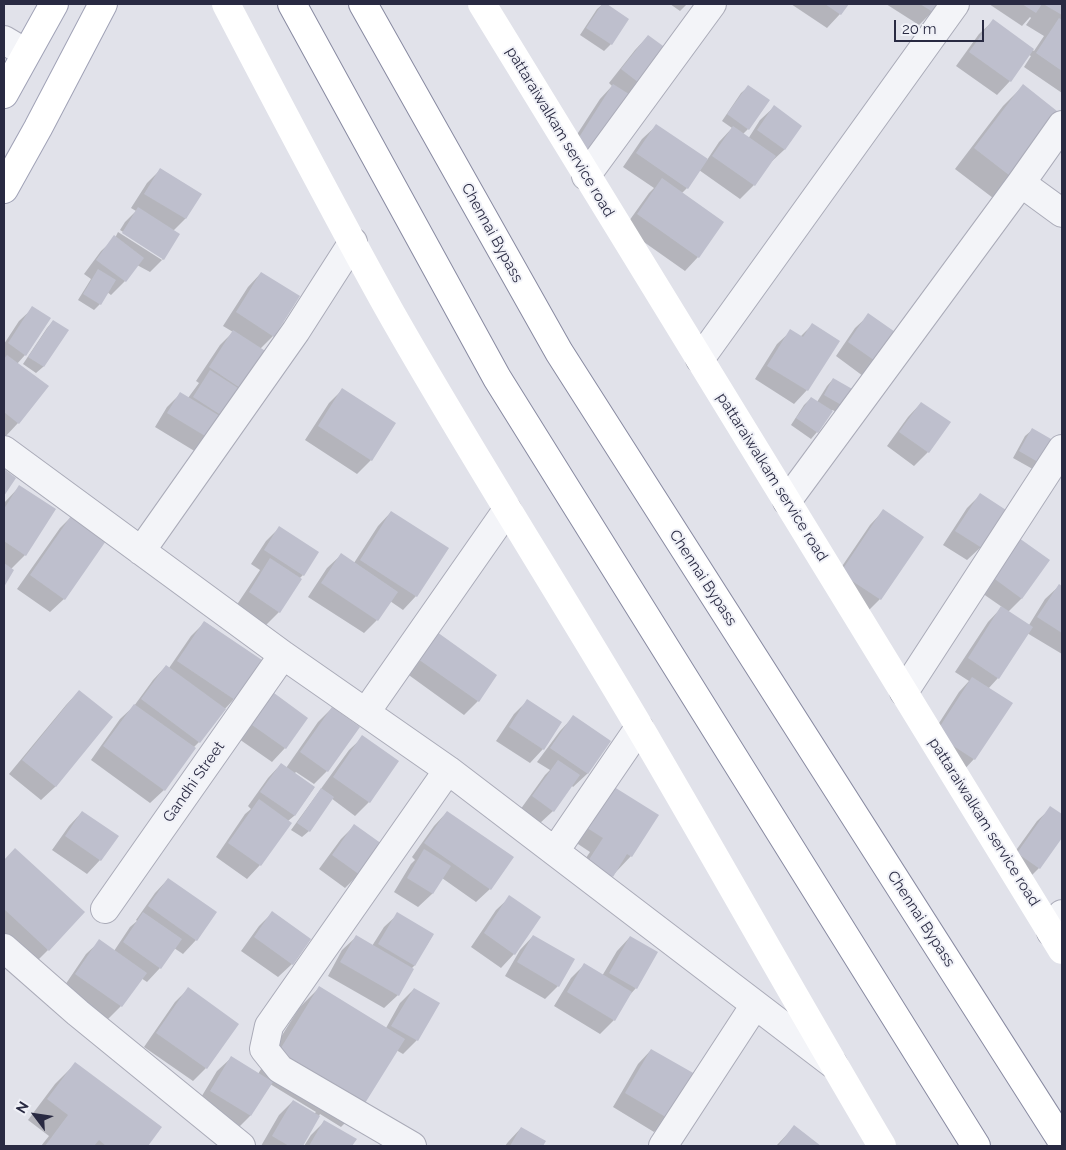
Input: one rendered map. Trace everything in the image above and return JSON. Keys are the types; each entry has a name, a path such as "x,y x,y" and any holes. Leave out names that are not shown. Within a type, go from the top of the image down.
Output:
{"main road":[{"path":"4,94 15,47 54,4"},
{"path":"4,189 104,4"},
{"path":"226,4 391,312 507,510 639,728 882,1146"},
{"path":"292,4 496,378 976,1146"},
{"name":"Chennai Bypass","path":"364,4 559,352 1062,1141"},
{"name":"pattaraiwalkam service road","path":"482,4 904,692 1058,932"}],"street":[{"path":"586,176 712,4"},
{"path":"700,359 955,4"},
{"path":"787,501 1021,183 1062,124"},
{"path":"1021,183 1062,213"},
{"path":"141,551 296,331 353,242"},
{"path":"4,450 283,655 448,770 833,1064"},
{"path":"904,692 1062,450"},
{"path":"366,712 507,510"},
{"name":"Gandhi Street","path":"105,909 283,655"},
{"path":"555,851 639,728"},
{"path":"412,1146 280,1069 264,1048 269,1026 448,770"},
{"path":"4,948 78,1013 241,1146"},
{"path":"663,1146 755,1005"}],"building":[{"path":"602,4 607,4 629,19 612,45 586,28"},
{"path":"825,4 849,4 841,15"},
{"path":"920,4 939,4 933,12"},
{"path":"1022,4 1042,4 1036,13"},
{"path":"1062,4 1062,15 1045,5"},
{"path":"1059,18 1062,20 1062,71 1036,53"},
{"path":"993,19 1034,49 1011,82 969,52"},
{"path":"648,35 670,51 643,86 621,69"},
{"path":"613,84 632,96 595,154 576,142"},
{"path":"1023,84 1062,115 1014,179 974,148"},
{"path":"748,85 770,100 749,130 727,114"},
{"path":"774,105 802,126 785,150 757,130"},
{"path":"656,124 708,159 688,189 636,153"},
{"path":"733,126 776,156 755,186 712,156"},
{"path":"160,168 202,194 186,219 144,194"},
{"path":"662,178 724,222 699,258 637,214"},
{"path":"138,207 180,234 164,260 122,233"},
{"path":"114,235 144,258 126,282 96,260"},
{"path":"98,269 116,280 101,305 83,294"},
{"path":"261,272 300,296 274,337 236,312"},
{"path":"32,306 51,318 26,356 8,343"},
{"path":"868,313 898,334 878,363 848,342"},
{"path":"53,320 69,330 44,367 28,357"},
{"path":"812,323 840,341 808,391 767,366 790,329 803,337"},
{"path":"233,330 270,354 246,392 209,367"},
{"path":"7,355 49,386 19,424 4,412 4,359"},
{"path":"210,370 244,392 227,419 193,397"},
{"path":"833,378 854,390 845,407 824,395"},
{"path":"342,388 396,423 372,461 318,426"},
{"path":"180,392 228,421 215,442 167,413"},
{"path":"811,397 833,411 818,433 796,418"},
{"path":"921,402 951,422 929,453 899,432"},
{"path":"1032,428 1058,443 1045,466 1019,451"},
{"path":"4,469 16,478 4,496"},
{"path":"19,485 56,509 26,556 4,541 4,509"},
{"path":"980,493 1006,510 982,548 955,531"},
{"path":"883,509 924,537 881,600 840,573"},
{"path":"391,511 449,548 417,597 360,560"},
{"path":"73,513 108,538 65,600 30,575"},
{"path":"279,526 319,552 304,576 264,550"},
{"path":"1019,538 1050,560 1022,599 992,577"},
{"path":"341,553 398,592 378,621 321,583"},
{"path":"270,558 302,579 280,613 249,592"},
{"path":"4,563 14,570 4,587"},
{"path":"1059,584 1062,586 1062,633 1037,617"},
{"path":"1001,606 1033,627 999,679 968,658"},
{"path":"204,621 262,660 235,700 177,661"},
{"path":"437,632 497,675 479,702 418,659"},
{"path":"166,665 226,709 200,743 141,699"},
{"path":"972,677 1013,703 975,760 935,734"},
{"path":"79,690 113,717 56,787 22,760"},
{"path":"274,693 308,718 286,749 252,725"},
{"path":"527,699 562,722 544,750 509,727"},
{"path":"134,704 196,748 165,791 103,746"},
{"path":"332,707 360,727 328,772 300,752"},
{"path":"573,715 611,741 588,774 550,748"},
{"path":"362,735 399,761 370,803 333,777"},
{"path":"558,760 580,775 554,812 532,796"},
{"path":"281,763 315,787 295,816 260,792"},
{"path":"611,785 659,815 632,857 627,854 613,877 588,861 603,838 584,826"},
{"path":"321,788 334,797 310,832 297,823"},
{"path":"259,799 292,823 261,866 228,843"},
{"path":"1050,806 1062,814 1062,838 1040,869 1017,853"},
{"path":"82,811 119,836 101,861 65,836"},
{"path":"447,811 514,857 491,890 424,843"},
{"path":"354,824 382,844 360,875 332,855"},
{"path":"15,848 85,912 49,951 4,909 4,860"},
{"path":"424,849 451,866 433,894 407,878"},
{"path":"168,878 217,912 197,941 148,906"},
{"path":"509,895 541,917 515,955 484,933"},
{"path":"272,911 311,939 293,965 254,937"},
{"path":"143,912 182,939 161,969 123,942"},
{"path":"397,912 434,934 415,966 378,944"},
{"path":"356,935 414,969 399,996 340,962"},
{"path":"533,935 575,959 559,987 517,962"},
{"path":"630,936 658,952 637,989 609,973"},
{"path":"99,939 147,973 122,1007 75,974"},
{"path":"584,963 632,992 615,1021 567,992"},
{"path":"319,986 405,1039 362,1108 276,1056"},
{"path":"188,987 239,1024 207,1069 156,1033"},
{"path":"414,988 440,1003 418,1041 391,1026"},
{"path":"651,1049 695,1074 669,1119 625,1093"},
{"path":"231,1056 273,1082 251,1116 210,1091"},
{"path":"75,1062 162,1127 148,1146 106,1146 99,1140 94,1146 45,1146 68,1115 47,1099"},
{"path":"293,1100 320,1116 303,1146 289,1146 272,1136"},
{"path":"324,1120 357,1139 352,1146 309,1146"},
{"path":"794,1125 821,1146 778,1146"},
{"path":"521,1127 546,1141 543,1146 510,1146"}]}
